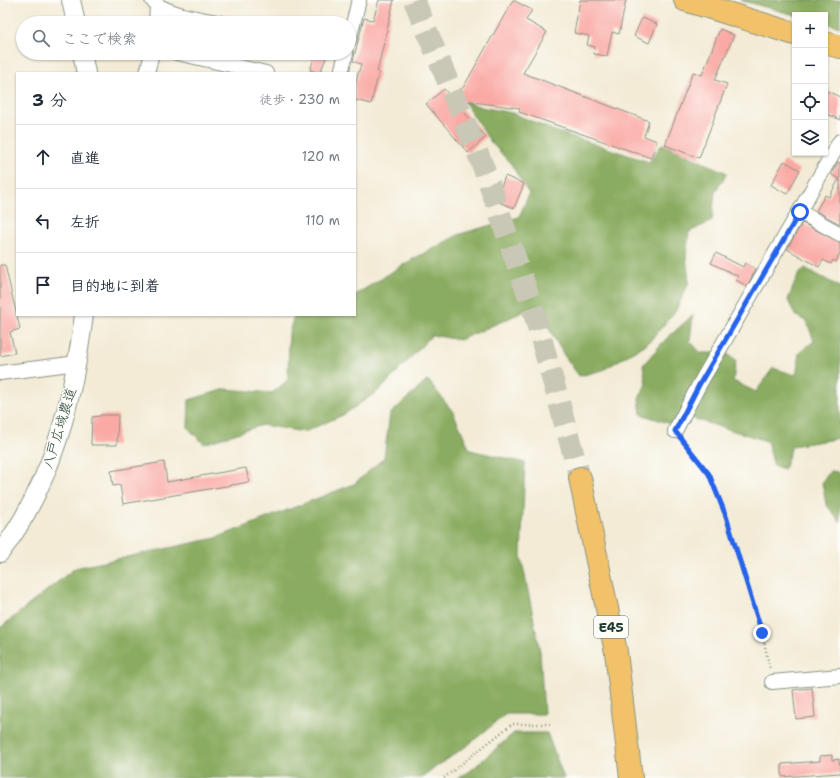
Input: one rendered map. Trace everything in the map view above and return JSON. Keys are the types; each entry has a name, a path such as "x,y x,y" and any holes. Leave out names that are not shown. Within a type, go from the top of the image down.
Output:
{"highway":[{"path":"685,0 792,33"},
{"path":"828,44 840,47"},
{"name":"E45","path":"580,478 616,652 631,778"}],"street":[{"path":"71,0 74,16"},
{"path":"356,16 360,0"},
{"path":"156,16 155,3 198,16"},
{"path":"83,60 86,72"},
{"path":"147,72 150,60"},
{"path":"208,60 262,72"},
{"path":"341,72 344,60"},
{"path":"675,431 699,385 840,141"},
{"path":"800,212 840,234"},
{"name":"八戸広域農道","path":"0,553 32,502 54,452 71,398 84,316"},
{"path":"0,373 77,363"},
{"path":"772,682 840,676"}],"path":[{"path":"675,431 709,474 720,502 762,633 772,682"},
{"path":"444,778 512,724 550,724"}],"green space":[{"path":"740,0 840,0 840,27 828,24 828,12 792,12 792,14"},
{"path":"464,101 481,107 512,113 555,131 649,162 662,144 727,173 715,192 712,221 689,232 686,256 689,282 675,312 648,343 603,370 579,376 564,355 536,306 460,340 432,335 381,389 343,415 304,432 262,425 204,444 188,428 189,400 225,389 272,393 288,380 289,333 294,316 356,316 356,294 406,263 460,234 519,217 529,194 511,164 490,141"},
{"path":"805,268 840,287 840,437 792,446 784,469 774,466 767,441 691,418 671,424 641,414 639,399 646,384 643,365 664,341 693,315 690,341 701,353 726,353 736,360 733,381 756,392 773,368 795,375 797,372 799,353 814,341 807,322 795,315 788,300 798,275"},
{"path":"428,380 453,412 470,450 525,463 521,556 540,651 544,714 506,714 468,745 420,778 0,778 0,628 75,568 216,538 354,484 384,458 390,414"},
{"path":"830,471 838,472 840,475 840,522 826,504 822,483"},
{"path":"514,733 547,733 564,778 458,778 470,771"}],"building":[{"path":"379,0 394,0 371,104 356,100 356,82 361,64 353,61 356,60 356,49 364,18 373,20"},
{"path":"513,0 532,10 526,20 547,32 523,73 649,121 644,136 657,141 651,158 519,112 520,108 456,100"},
{"path":"580,0 626,0 619,34 612,32 607,56 594,54 595,47 587,45 589,36 574,33"},
{"path":"642,18 657,24 649,43 634,36"},
{"path":"720,29 734,35 715,80 727,84 699,158 665,145 693,72 702,75"},
{"path":"314,60 325,60 320,72 310,70"},
{"path":"444,89 486,137 468,153 426,104"},
{"path":"828,91 840,97 840,120 828,114"},
{"path":"784,161 800,170 787,194 771,185"},
{"path":"838,162 840,163 840,224 816,211 825,195 829,197 839,179 831,174"},
{"path":"505,176 524,184 514,208 496,201"},
{"path":"802,223 840,242 840,254 836,262 833,260 831,264 823,260 819,267 787,249"},
{"path":"716,253 743,267 745,263 756,269 747,286 736,280 738,276 711,263"},
{"path":"0,265 5,265 20,329 10,332 15,353 0,356"},
{"path":"100,415 118,415 117,445 91,445 92,417"},
{"path":"164,462 167,482 246,468 249,482 123,504 120,485 113,486 111,471"},
{"path":"812,688 815,717 796,719 793,690"},
{"path":"832,755 832,760 839,759 840,773 782,777 782,764 820,761 820,756"}],"tunnel":[{"path":"414,0 483,166 533,309 580,478"}],"route":[{"path":"762,633 726,516 709,474 696,455 675,431 699,385 800,212"}]}
